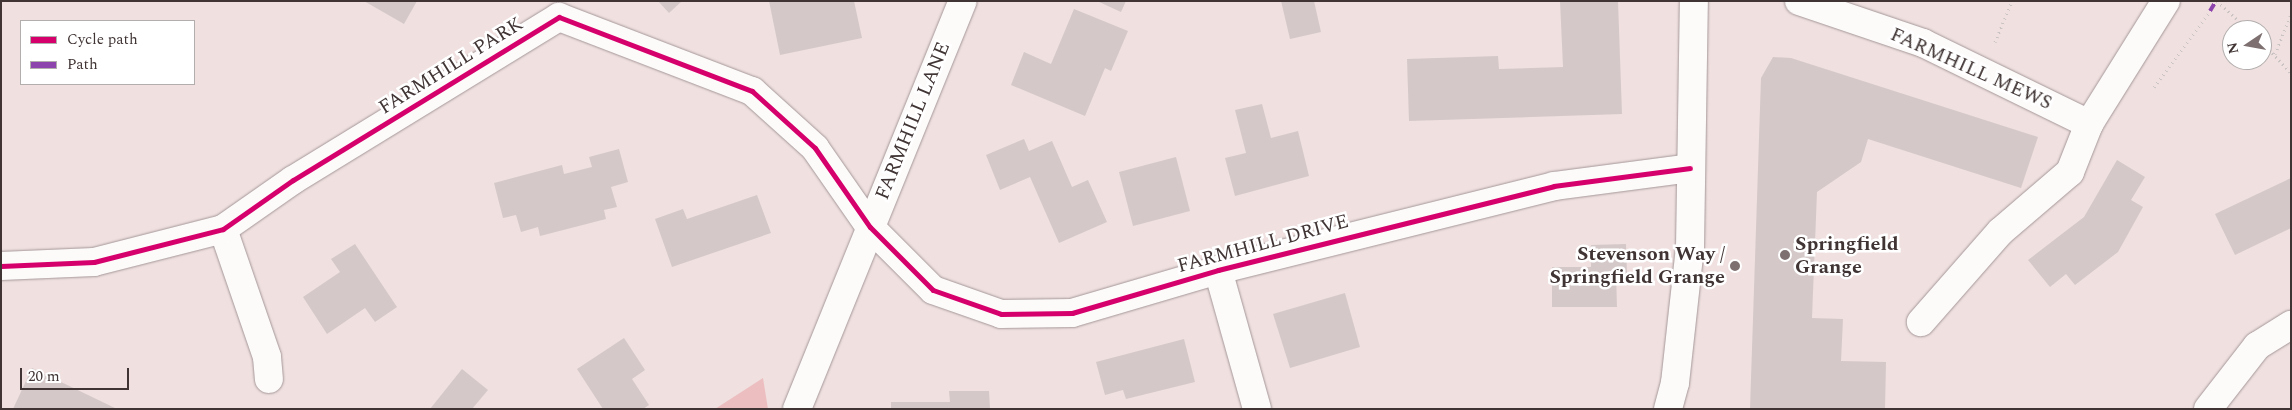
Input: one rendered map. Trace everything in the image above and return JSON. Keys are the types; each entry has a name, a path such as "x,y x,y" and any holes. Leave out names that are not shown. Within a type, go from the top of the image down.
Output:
{"street":[{"name":"FARMHILL LANE","path":"797,409 963,1"},
{"path":"1668,409 1675,383 1685,312 1690,248 1694,1"},
{"name":"FARMHILL MEWS","path":"1799,1 1855,10 2088,124"},
{"path":"1921,322 2000,232 2070,172 2088,124 2166,1"},
{"name":"FARMHILL PARK","path":"1,266 94,262 223,229 293,180 558,9 752,91 815,148 870,227"},
{"name":"FARMHILL DRIVE","path":"870,227 933,290 1002,314 1072,313 1218,270 1554,186 1690,168"},
{"path":"223,229 267,358 269,379"},
{"path":"1218,270 1257,409"},
{"path":"2208,409 2257,346 2291,325"}],"path":[{"path":"1982,71 2012,1"},
{"path":"2217,1 2238,20"},
{"path":"2275,54 2291,14"},
{"path":"2272,51 2291,73"}],"shaded area":[{"path":"763,378 768,409 715,409"}],"building":[{"path":"364,1 417,1 404,24"},
{"path":"658,1 682,1 669,13"},
{"path":"769,1 854,1 862,38 780,55"},
{"path":"1097,1 1126,1 1121,12"},
{"path":"1281,1 1314,1 1321,32 1290,39"},
{"path":"1560,1 1618,1 1622,114 1409,121 1407,59 1498,56 1499,69 1563,67"},
{"path":"1074,9 1128,31 1111,71 1105,68 1085,116 1011,85 1024,52 1051,64"},
{"name":"Springfield Grange","path":"1773,57 1791,58 2038,137 2021,188 1868,139 1861,162 1817,192 1812,318 1843,319 1841,361 1886,362 1885,409 1750,409 1761,78"},
{"path":"1262,104 1271,138 1298,131 1309,176 1235,196 1225,158 1246,153 1235,110"},
{"path":"1024,139 1029,151 1052,141 1072,187 1088,180 1107,222 1059,243 1030,177 1000,190 986,155"},
{"path":"619,149 628,182 611,187 617,207 604,210 606,219 540,236 538,227 521,232 516,215 503,218 494,183 562,165 564,174 592,167 589,157"},
{"path":"1176,157 1190,211 1133,226 1119,172"},
{"path":"2117,160 2145,177 2131,200 2143,207 2118,252 2075,285 2066,274 2050,287 2028,260 2084,217"},
{"path":"2291,178 2291,228 2235,255 2215,214"},
{"path":"757,195 771,233 672,267 655,219 683,209 687,219"},
{"path":"355,244 397,307 375,322 365,308 327,334 303,297 340,272 331,259"},
{"path":"1626,244 1627,274 1616,274 1617,307 1552,307 1552,267 1591,267 1591,245"},
{"path":"1345,293 1360,347 1290,368 1273,314"},
{"path":"624,338 645,370 632,379 649,405 643,409 603,409 577,369"},
{"path":"1184,339 1195,382 1126,399 1123,390 1105,395 1096,362"},
{"path":"32,368 117,409 13,409"},
{"path":"462,369 488,390 472,409 430,409"},
{"path":"949,391 989,391 990,409 891,409 891,402 950,402"}],"marked path":[{"path":"2210,11 2216,1"}],"cycle path":[{"path":"1,266 94,262 223,229 293,180 559,17 752,91 815,148 870,227 933,290 1001,314 1072,313 1218,270 1554,186 1690,168"}],"place":[{"name":"Springfield Grange","path":"1785,255"},
{"name":"Stevenson Way / Springfield Grange","path":"1735,266"}]}
